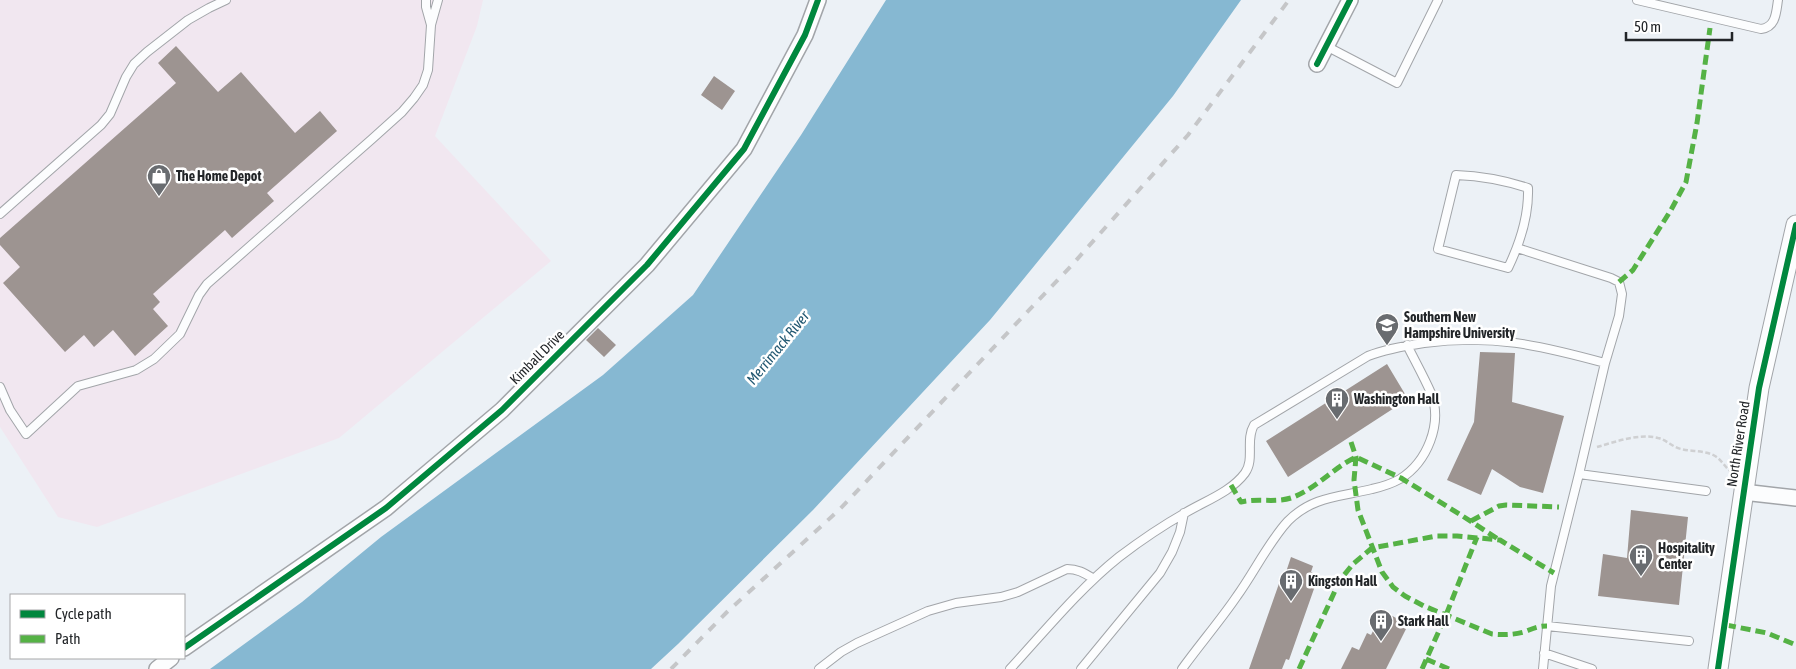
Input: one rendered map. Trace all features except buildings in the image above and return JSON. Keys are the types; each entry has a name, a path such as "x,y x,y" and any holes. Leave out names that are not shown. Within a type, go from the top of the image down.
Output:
{"street":[{"name":"Kimball Drive","path":"185,647 386,508 502,410 647,265 744,149 805,35 818,0"},
{"path":"1317,64 1350,0"},
{"name":"North River Road","path":"1718,669 1726,625 1743,492 1759,388 1796,225"},
{"path":"1743,492 1796,498"},
{"path":"157,669 170,659"}],"lane":[{"path":"0,214 101,125 110,114 126,76 134,64 188,20 226,0"},
{"path":"426,0 431,25"},
{"path":"0,387 10,410 26,434 78,386 136,370 154,359 180,334 199,295 207,284 372,139 402,112 414,98 423,84 428,70 431,25 438,0"},
{"path":"1326,46 1397,83 1438,0"},
{"path":"1637,0 1760,29 1768,28 1773,24 1778,0"},
{"path":"1456,175 1480,176 1512,182 1528,188 1528,205 1518,248 1508,268 1438,249 1456,175"},
{"path":"1518,248 1611,278 1622,287 1622,300 1551,586 1543,669"},
{"path":"1010,669 1094,579 1138,543 1224,491 1245,473 1248,467 1249,435 1254,425 1368,356 1384,349 1450,340 1483,339 1552,348 1605,363"},
{"path":"1182,669 1236,598 1288,521 1304,508 1322,500 1338,495 1374,489 1395,482 1415,466 1426,450 1432,436 1435,421 1434,406 1431,393 1407,346"},
{"path":"1579,474 1706,491"},
{"path":"1081,669 1160,573 1172,552 1180,532 1184,514"},
{"path":"819,669 857,643 942,606 1001,597 1018,592 1067,569 1082,571 1094,579"},
{"path":"1547,626 1689,641"},
{"path":"1544,653 1592,669"}],"path":[{"path":"1593,447 1644,436 1655,437 1677,448 1714,455 1732,472"}],"shaded area":[{"path":"0,0 483,0 477,26 435,136 551,261 339,438 97,527 58,517 0,427"}],"water":[{"name":"Merrimack River","path":"886,0 1241,0 1173,96 990,320 813,510 651,669 210,669 302,602 381,537 603,375 693,295 801,135"}],"railway":[{"path":"671,669 727,612 839,510 1071,266 1188,135 1289,0"}],"marked path":[{"path":"1619,282 1633,270 1671,210 1686,182 1697,123 1710,28"},
{"path":"1351,442 1356,457 1354,480 1358,510 1382,572 1393,587 1424,606 1492,634 1516,634 1537,627 1547,626"},
{"path":"1231,485 1241,502 1291,498 1356,457 1401,478 1498,539"},
{"path":"1471,521 1499,506 1559,507"},
{"path":"1299,669 1340,580 1353,564 1372,548 1437,536 1500,540 1554,573"},
{"path":"1422,669 1477,537"},
{"path":"1726,625 1767,633 1796,645"},
{"path":"1426,659 1449,669"}],"cycle path":[{"path":"185,647 386,508 502,410 647,265 744,149 805,35 818,0"},
{"path":"1317,64 1350,0"},
{"path":"1718,669 1759,388 1796,225"}],"place":[{"name":"The Home Depot","path":"159,197"},
{"name":"Southern New Hampshire University","path":"1387,346"},
{"name":"Washington Hall","path":"1337,420"},
{"name":"Hospitality Center","path":"1641,577"},
{"name":"Kingston Hall","path":"1291,602"},
{"name":"Stark Hall","path":"1381,642"}]}
